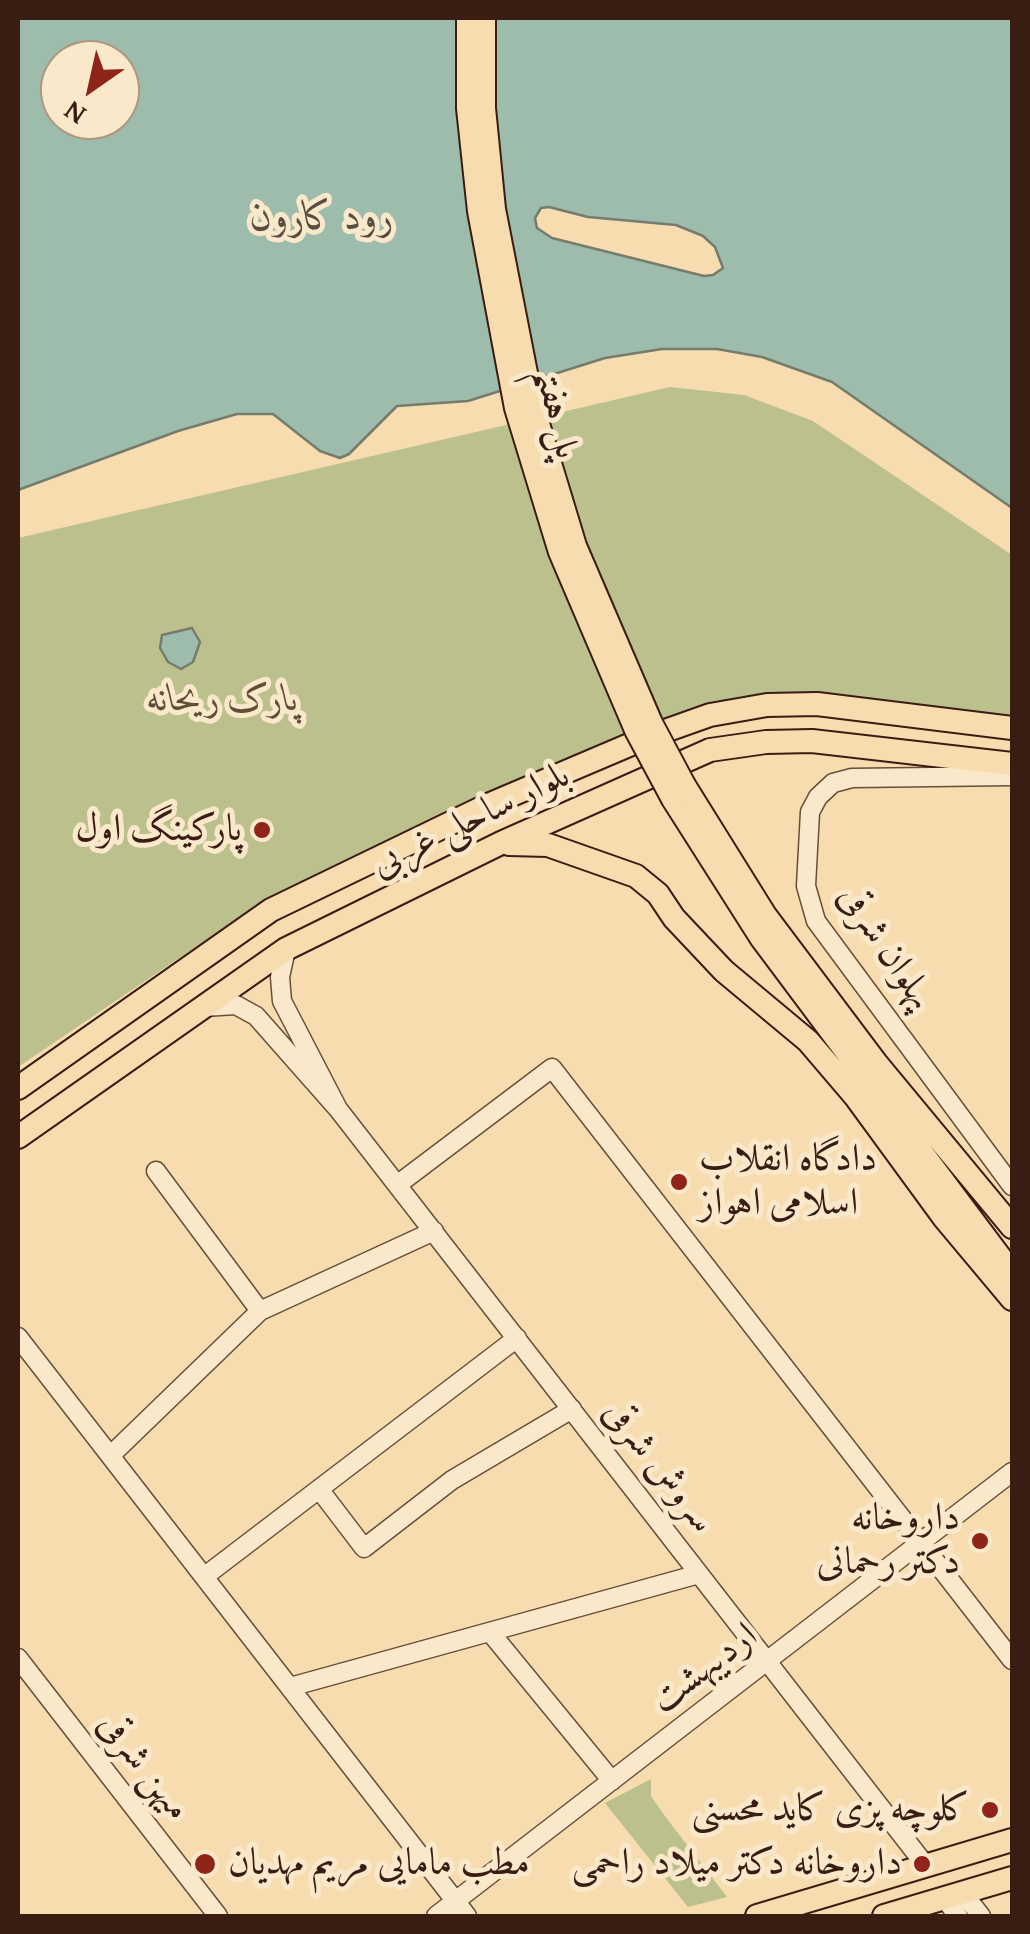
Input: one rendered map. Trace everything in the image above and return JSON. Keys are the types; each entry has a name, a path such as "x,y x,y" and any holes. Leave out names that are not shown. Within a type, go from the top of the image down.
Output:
{"main road":[{"name":"پل هفتم","path":"468,18 468,108 478,211 516,408 535,477 578,597 636,730 678,792"},
{"name":"پل هفتم","path":"484,18 484,108 494,209 532,404 575,546 678,792"},
{"name":"بلوار ساحلی غربی","path":"18,1088 271,910 488,804 648,737 710,715 767,705 817,704 1012,728"},
{"name":"بلوار ساحلی غربی","path":"18,1138 286,949 501,844 710,750 812,741 1012,764"},
{"path":"678,792 877,1064 1012,1226"},
{"path":"678,792 762,939 1012,1273"},
{"path":"501,844 548,844 636,876 658,894 674,918 724,971 808,1042 855,1096 945,1218 1012,1299"},
{"path":"757,1916 1012,1840"},
{"path":"884,1916 955,1903 1012,1878"}],"street":[{"name":"پهلوان شرقی","path":"1012,776 852,778 834,783 818,797 810,812 806,886 816,922 1012,1186"},
{"path":"286,949 280,977 282,1001 338,1109"},
{"path":"204,1007 236,1005 256,1016 338,1109"},
{"path":"397,1185 552,1068 1012,1660"},
{"name":"سروش شرقی","path":"338,1109 926,1866"},
{"path":"156,1171 260,1310"},
{"path":"110,1454 260,1310 434,1231"},
{"path":"18,1337 462,1909"},
{"path":"204,1576 517,1338"},
{"path":"319,1489 364,1548 452,1480 572,1409"},
{"name":"اردیبهشت","path":"436,1916 462,1909 612,1781 1012,1472"},
{"path":"290,1687 699,1574"},
{"path":"490,1632 612,1781"},
{"name":"میهن شرقی","path":"18,1658 218,1916"},
{"path":"955,1903 981,1916"}],"green space":[{"name":"پارک ریحانه","path":"670,387 744,395 813,421 1012,555 1012,725 774,702 487,799 237,919 18,1067 18,538"},
{"path":"651,1779 651,1796 727,1897 688,1907 605,1803"}],"water":[{"name":"رود کارون","path":"18,18 1012,18 1012,508 832,382 762,357 717,349 662,349 605,358 468,401 397,406 349,454 340,458 320,451 273,414 237,414 178,431 18,490","holes":["549,207 588,217 676,225 703,236 715,247 723,268 704,276 552,238 537,228 535,218 541,208"]},
{"path":"192,628 200,642 193,662 181,669 168,662 160,648 162,635"}],"place":[{"name":"پارکینگ اول","path":"262,830"},
{"name":"دادگاه انقلاب اسلامی اهواز","path":"679,1182"},
{"name":"داروخانه دکتر رحمانی","path":"980,1541"},
{"name":"کلوچه پزی کاید محسنی","path":"990,1810"},
{"name":"مطب مامایی مریم مهدیان","path":"205,1864"},
{"name":"داروخانه دکتر میلاد راحمی","path":"922,1864"}]}
